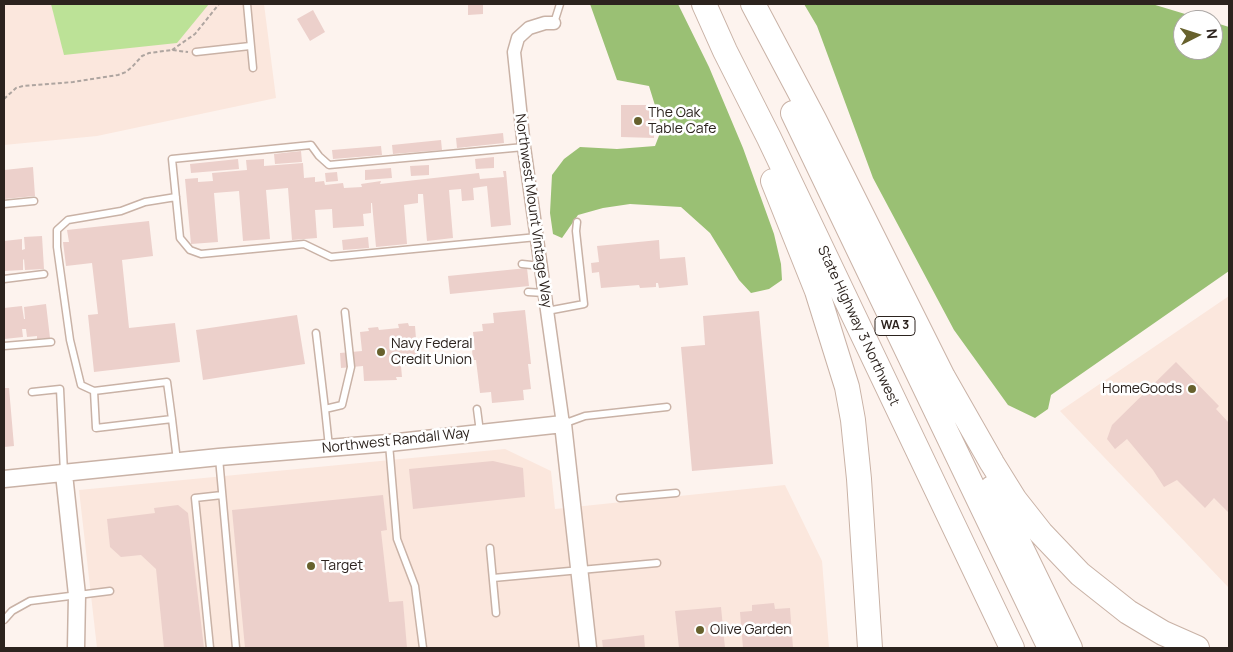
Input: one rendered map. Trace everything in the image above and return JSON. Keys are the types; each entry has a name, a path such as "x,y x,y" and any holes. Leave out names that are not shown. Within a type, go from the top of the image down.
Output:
{"highway":[{"name":"State Highway 3 Northwest","path":"704,4 724,51 769,138 1012,648"},
{"name":"WA 3","path":"742,4 1050,648"},
{"path":"753,4 814,119 943,377 986,475 1070,648"},
{"path":"724,51 817,291 847,387 853,420 859,479 870,648"},
{"path":"943,377 1003,482 1027,517 1055,549 1080,574 1128,612 1162,632 1197,648"}],"street":[{"name":"Northwest Mount Vintage Way","path":"554,24 545,23 529,28 518,38 514,52 524,147 564,424"},
{"name":"Northwest Randall Way","path":"4,479 564,424"},
{"path":"564,424 588,648"},
{"path":"64,474 77,595 76,648"}],"lane":[{"path":"247,4 253,68"},
{"path":"554,24 560,4"},
{"path":"193,52 250,46"},
{"path":"524,147 329,165 311,145 172,159 180,238 190,250 201,254 304,244 331,257 537,236"},
{"path":"176,196 144,202 121,211 68,220 57,230 57,247 70,340 81,385 94,391 167,382 177,462"},
{"path":"4,204 34,201"},
{"path":"547,311 584,304 576,231 577,222"},
{"path":"522,264 541,266"},
{"path":"4,279 44,274"},
{"path":"528,292 544,293"},
{"path":"324,409 342,404 351,367 345,312"},
{"path":"316,333 329,448"},
{"path":"4,346 51,342"},
{"path":"32,392 60,389 64,474"},
{"path":"94,391 96,428 172,419"},
{"path":"564,424 585,416 667,407"},
{"path":"477,409 480,433"},
{"path":"389,442 397,539 415,586 423,648"},
{"path":"219,457 236,648"},
{"path":"620,498 676,493"},
{"path":"210,648 195,498 222,495"},
{"path":"490,548 496,613"},
{"path":"493,578 658,563"},
{"path":"4,620 12,611 30,601 110,591"}],"path":[{"path":"172,50 195,34 219,4"},
{"path":"4,99 16,88 23,86 73,82 118,75 126,72 142,56 172,50 193,52"}],"shaded area":[{"path":"4,4 264,4 276,98 97,136 4,145"},
{"path":"1229,296 1229,588 1060,411"},
{"path":"505,449 551,471 555,509 785,485 822,561 829,648 97,648 79,490"}],"green space":[{"path":"51,4 209,4 177,43 64,55"},
{"path":"590,4 678,4 709,67 743,148 774,234 781,264 782,280 769,289 751,293 739,280 710,233 681,207 630,204 603,208 578,215 562,238 553,234 550,213 552,175 564,159 580,147 617,149 655,146 662,128 649,86 617,80"},
{"path":"804,4 1152,4 1173,10 1173,60 1223,60 1223,25 1229,27 1229,271 1051,395 1048,409 1035,418 1008,405 954,330 873,178 817,26"}],"building":[{"path":"468,4 483,4 483,14 468,15"},
{"path":"313,10 325,32 310,41 297,19"},
{"name":"The Oak Table Cafe","path":"621,105 654,105 654,138 621,137"},
{"path":"503,133 504,143 457,148 456,138"},
{"path":"441,140 442,150 393,154 392,145"},
{"path":"381,146 382,155 333,159 332,150"},
{"path":"301,151 302,162 275,164 274,154"},
{"path":"494,157 494,168 476,169 475,159"},
{"path":"238,159 239,169 191,173 190,164"},
{"path":"264,159 264,166 303,163 304,178 315,177 315,182 324,181 325,185 343,183 344,188 362,187 361,184 381,181 380,184 479,173 480,179 504,177 503,171 506,171 511,225 491,227 487,186 473,188 474,200 462,201 461,189 449,190 453,238 427,241 423,194 418,194 418,203 404,205 407,244 376,247 372,203 371,213 363,214 364,226 333,228 332,209 315,210 317,238 292,240 288,188 266,190 270,239 243,241 239,191 214,193 218,242 191,244 185,179 198,178 198,182 213,181 212,173 247,170 246,160"},
{"path":"429,165 429,175 411,176 410,166"},
{"path":"33,167 35,196 4,199 4,170"},
{"path":"391,168 392,178 365,180 365,170"},
{"path":"337,172 338,181 326,182 325,173"},
{"path":"149,221 153,256 122,260 129,328 175,323 180,362 94,372 88,315 98,314 92,263 66,266 63,242 69,242 67,230"},
{"path":"42,236 44,269 25,270 24,259 23,270 4,271 4,241 22,239 22,250 25,249 24,237"},
{"path":"368,237 369,248 343,250 342,240"},
{"path":"659,240 660,259 685,257 688,285 659,288 658,283 656,283 656,287 640,288 639,285 601,288 599,272 592,273 591,263 599,262 597,246"},
{"path":"527,268 529,286 450,294 448,276"},
{"path":"46,304 50,338 37,339 37,336 27,337 26,329 22,329 23,337 4,339 4,308 22,306 25,319 24,307"},
{"path":"525,310 531,364 528,364 531,389 523,390 524,400 492,403 491,392 480,393 476,360 473,360 472,350 475,350 473,332 483,331 482,324 494,323 493,313"},
{"path":"759,311 773,464 692,471 681,347 705,345 703,316"},
{"path":"297,315 305,364 203,380 196,330"},
{"name":"Navy Federal Credit Union","path":"408,323 409,326 415,326 418,364 401,366 402,377 396,377 397,380 364,381 363,366 341,368 340,353 362,351 360,332 369,331 368,328 378,327 379,330 399,328 398,324"},
{"path":"1176,362 1219,406 1216,409 1229,423 1229,513 1214,498 1205,508 1177,480 1164,487 1153,470 1127,439 1115,449 1107,439 1112,425"},
{"path":"4,388 9,388 14,446 4,447"},
{"path":"493,461 523,468 525,497 413,509 409,469"},
{"name":"Target","path":"383,495 387,530 381,531 389,602 403,601 407,648 245,648 232,510"},
{"path":"178,505 188,513 204,648 164,648 156,569 141,555 121,557 110,547 107,519 155,513 154,508"},
{"path":"774,603 775,609 790,608 793,648 743,648 740,612 752,611 752,605"},
{"name":"Olive Garden","path":"721,607 725,648 679,648 675,611"},
{"path":"644,635 645,648 603,648 602,640"}],"place":[{"name":"The Oak Table Cafe","path":"638,121"},
{"name":"Navy Federal Credit Union","path":"381,352"},
{"name":"HomeGoods","path":"1192,389"},
{"name":"Target","path":"311,566"},
{"name":"Olive Garden","path":"700,630"}]}
